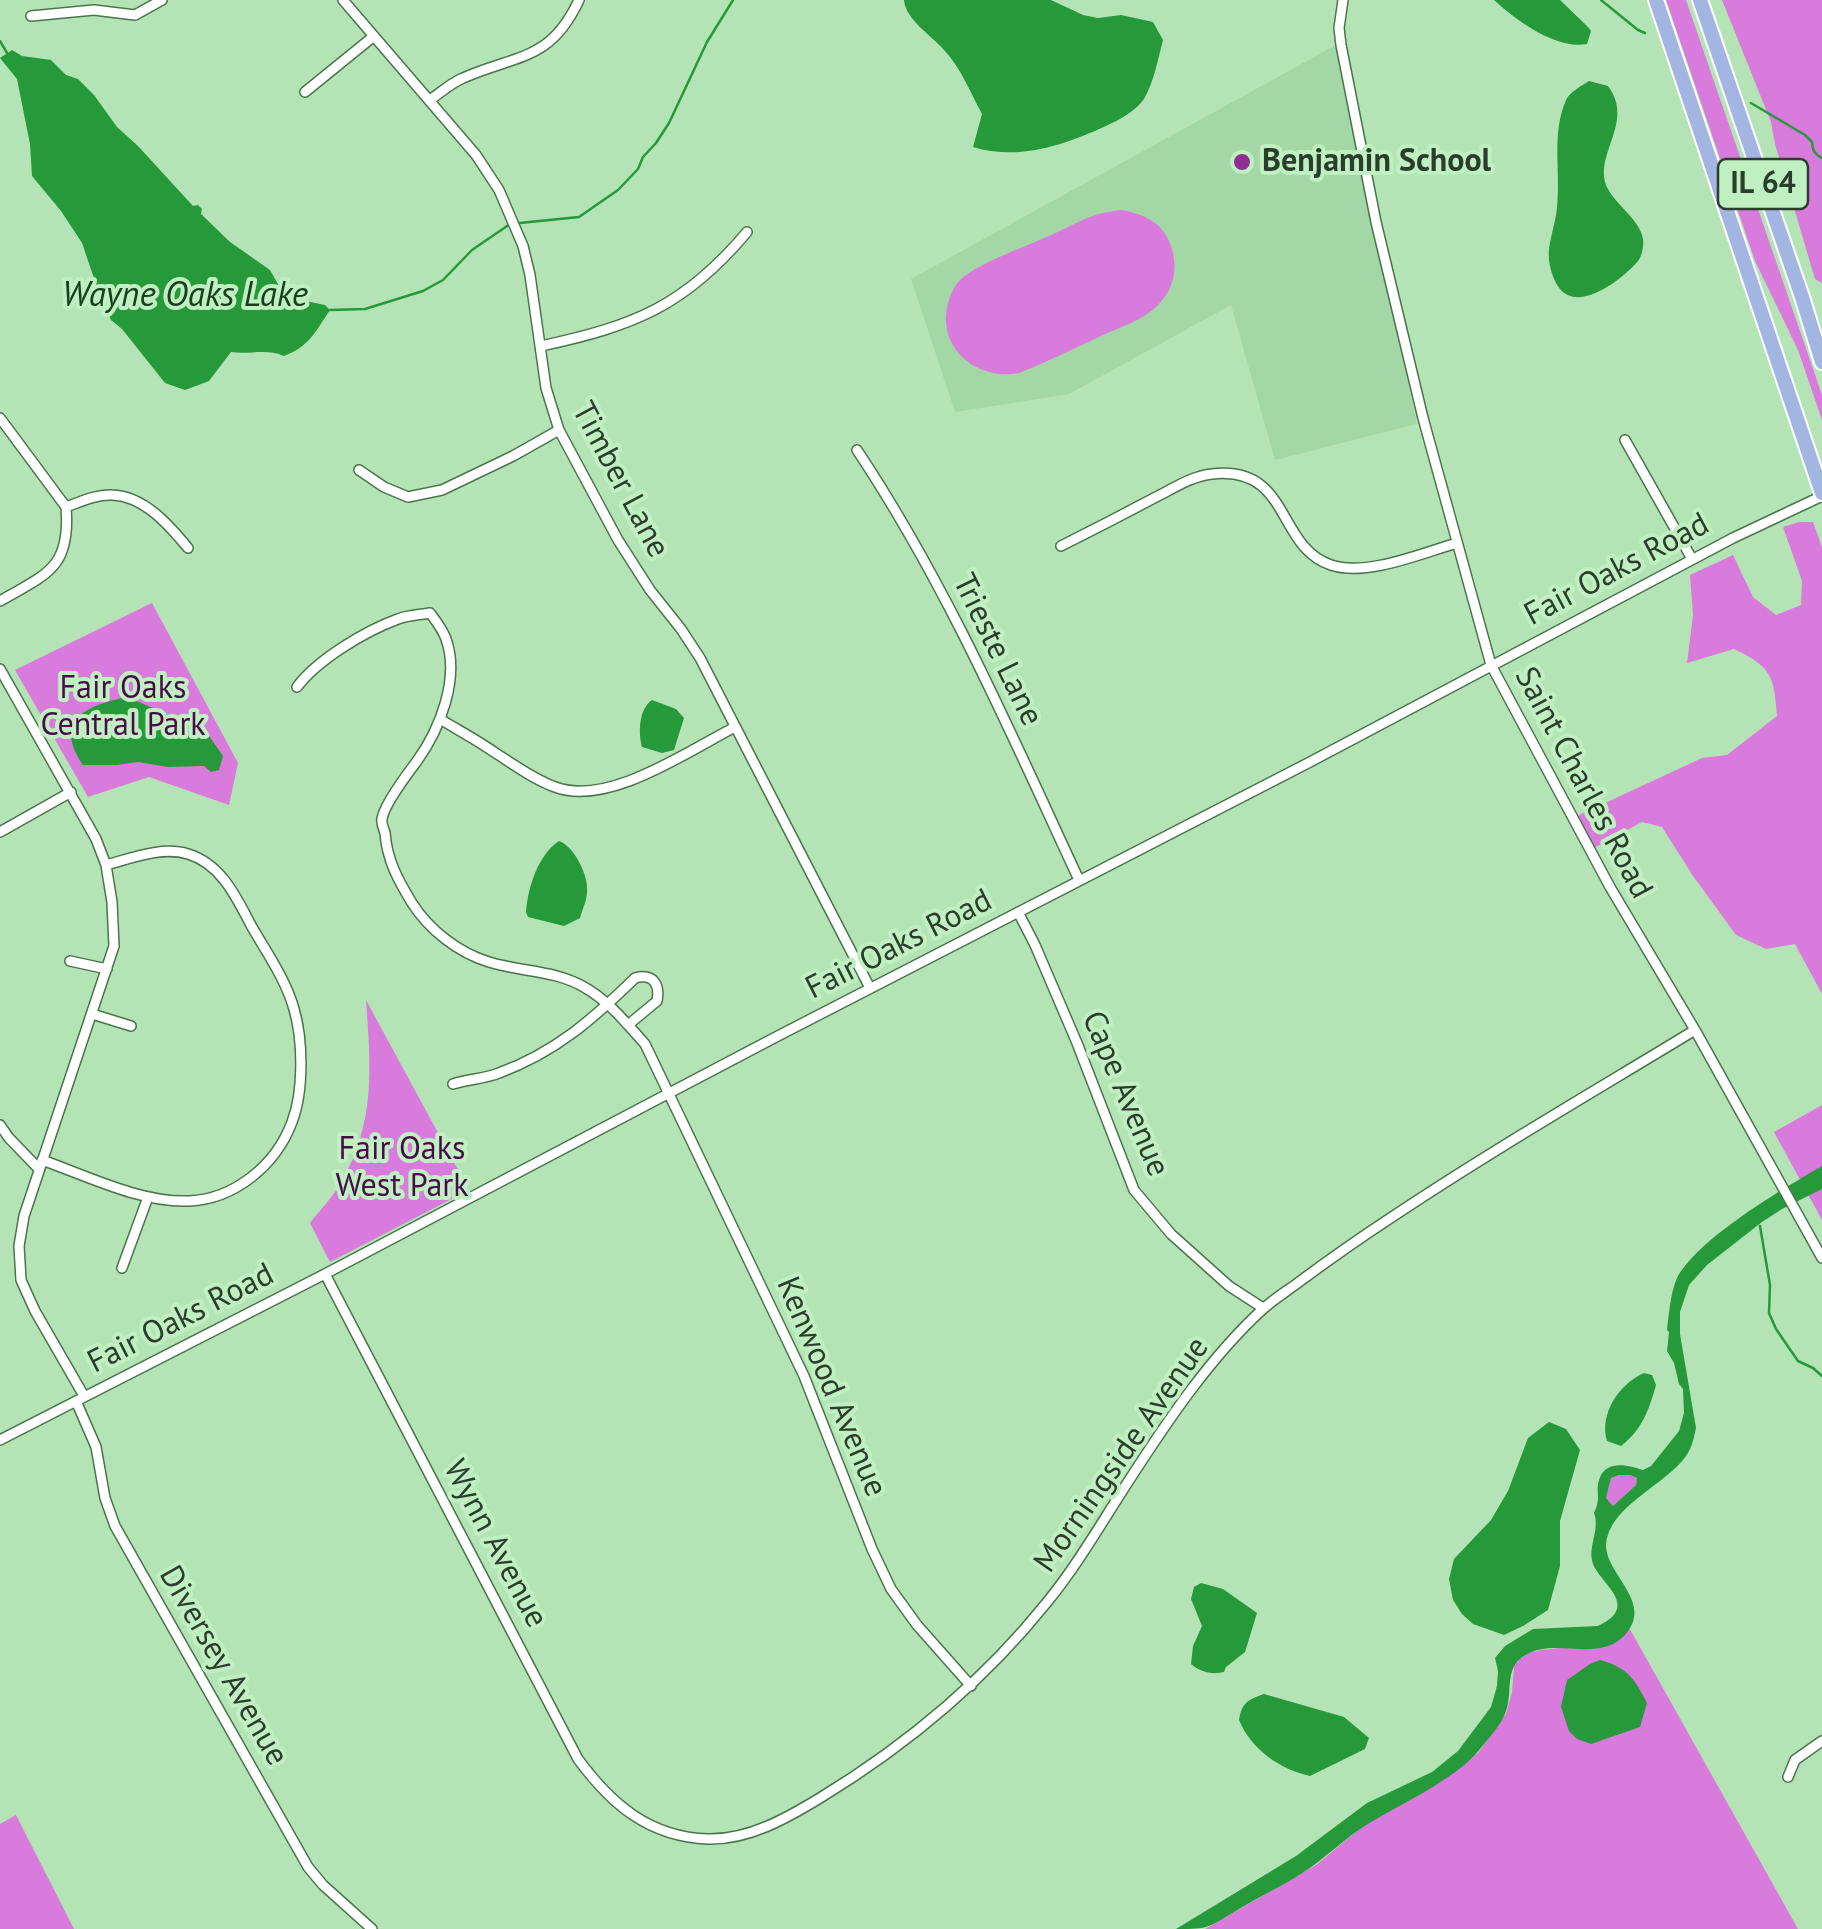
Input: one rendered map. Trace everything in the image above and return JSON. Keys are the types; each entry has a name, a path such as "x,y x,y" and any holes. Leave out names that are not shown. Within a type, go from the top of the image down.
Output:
{"main road":[{"name":"IL 64","path":"1656,0 1822,494"},
{"name":"IL 64","path":"1700,0 1822,362"}],"street":[{"path":"110,0 116,12"},
{"path":"31,16 94,10 135,14 162,0"},
{"name":"Timber Lane","path":"344,0 490,174 514,222 530,275 546,388 560,430 618,540 692,645 870,988"},
{"path":"430,100 464,77 541,48 564,28 579,0"},
{"name":"Saint Charles Road","path":"1343,0 1341,45 1376,222 1423,418 1491,665 1610,886 1822,1258"},
{"path":"305,92 374,36"},
{"path":"541,346 609,330 671,301 721,263 748,232"},
{"path":"0,418 66,507 66,536 56,564 0,601"},
{"path":"359,470 408,497 442,490 560,430"},
{"path":"1625,440 1692,559"},
{"name":"Trieste Lane","path":"857,450 962,630 1079,880"},
{"path":"1061,546 1193,478 1220,473 1242,475 1265,488 1276,498 1303,546 1330,565 1368,568 1457,543"},
{"name":"Fair Oaks Road","path":"0,1440 1822,494"},
{"path":"66,507 104,495 132,499 148,508 188,548"},
{"name":"Kenwood Avenue","path":"296,688 337,650 396,619 430,613 444,633 449,678 440,719 382,820 392,869 414,906 442,936 488,962 562,977 584,987 608,1004 645,1044 804,1376 891,1589 971,1686"},
{"name":"Diversey Avenue","path":"0,669 89,825 106,865 114,946 20,1232 21,1280 80,1399 96,1447 114,1526 314,1876 372,1929"},
{"path":"440,719 529,774 558,788 582,791 620,786 736,727"},
{"path":"0,832 71,792"},
{"path":"0,1125 40,1165 148,1197 188,1201 236,1188 266,1166 294,1120 299,1032 291,998 229,886 217,872 189,854 144,854 106,865"},
{"name":"Cape Avenue","path":"1018,912 1076,1043 1134,1190 1171,1234 1229,1286 1264,1308"},
{"path":"70,961 107,968"},
{"path":"453,1084 494,1075 534,1056 579,1031 635,978 651,977 659,992 657,1001 628,1025"},
{"path":"92,1014 130,1026"},
{"name":"Morningside Avenue","path":"641,1820 666,1831 707,1839 734,1837 787,1818 917,1732 971,1686 1052,1598 1193,1389 1264,1308 1344,1248 1448,1180 1695,1030"},
{"path":"122,1268 148,1197"},
{"name":"Wynn Avenue","path":"325,1274 578,1759 616,1804 641,1820"},
{"path":"1788,1777 1795,1760 1822,1741"}],"shaded area":[{"name":"Benjamin School","path":"1336,45 1417,424 1275,460 1231,305 1069,394 955,412 911,279"}],"green space":[{"path":"1666,0 1686,0 1822,395 1822,420 1798,350 1755,261"},
{"path":"1722,0 1822,0 1822,283 1815,279 1771,122"},
{"path":"1121,210 1153,222 1165,233 1172,249 1173,280 1167,294 1151,311 1019,373 990,372 965,359 956,349 946,323 947,308 960,280 1080,221"},
{"path":"1813,522 1822,547 1822,994 1795,944 1766,949 1736,935 1662,827 1642,822 1594,848 1577,816 1702,758 1727,755 1777,716 1768,674 1746,655 1734,649 1687,663 1693,615 1690,575 1733,555 1753,597 1776,615 1801,605 1802,581 1783,527"},
{"name":"Fair Oaks Central Park","path":"152,603 238,763 229,805 149,777 88,797 15,670"},
{"name":"Fair Oaks West Park","path":"366,1000 469,1190 330,1262 310,1223 339,1186 360,1140 369,1073"},
{"path":"1822,1105 1822,1220 1774,1132"},
{"path":"1611,1478 1637,1478 1636,1485 1613,1506 1606,1498"},
{"path":"1627,1624 1798,1929 1205,1929 1316,1865 1362,1827 1478,1753 1506,1714 1514,1666 1520,1659 1541,1650 1606,1643"},
{"path":"16,1815 74,1929 0,1929 0,1824"}],"water":[{"path":"904,0 1051,0 1083,15 1121,15 1153,22 1163,40 1147,92 1127,115 1058,145 1024,152 990,151 973,147 982,114 960,72 914,20"},
{"path":"1494,0 1560,0 1591,31 1587,44 1550,38"},
{"name":"Wayne Oaks Lake","path":"12,50 22,56 51,60 66,75 78,79 117,127 193,206 202,209 201,214 230,242 270,270 283,293 295,303 301,300 325,305 330,310 306,343 284,356 271,352 231,352 209,381 185,390 165,383 111,320 82,243 32,176 17,79 0,58"},
{"path":"1589,81 1608,86 1615,100 1616,126 1604,177 1612,195 1638,226 1643,245 1639,259 1623,276 1601,290 1579,297 1560,289 1551,271 1549,254 1557,207 1561,113 1570,94"},
{"path":"127,697 205,730 223,756 219,770 138,762 83,765 74,749 73,725 88,710"},
{"path":"652,700 676,709 684,718 674,750 662,753 642,747 641,721"},
{"path":"559,841 575,855 587,885 580,918 564,926 528,917 526,912 535,872 545,854"},
{"path":"1822,1166 1822,1189 1762,1222 1707,1265 1689,1285 1680,1312 1680,1334 1696,1428 1692,1442 1677,1466 1620,1514 1607,1538 1611,1562 1634,1610 1633,1622 1625,1635 1602,1648 1549,1648 1524,1656 1511,1674 1502,1721 1456,1772 1360,1829 1301,1874 1221,1920 1203,1928 1176,1929 1296,1856 1367,1803 1432,1772 1458,1751 1491,1707 1497,1686 1495,1658 1505,1646 1533,1629 1598,1626 1611,1618 1617,1601 1592,1560 1598,1484 1602,1473 1612,1466 1643,1470 1651,1466 1679,1431 1684,1413 1683,1389 1667,1351 1672,1295 1678,1276 1723,1230","holes":["1611,1478 1637,1478 1636,1485 1613,1506 1606,1498"]},
{"path":"1644,1373 1652,1375 1656,1385 1644,1419 1621,1446 1607,1441 1606,1421 1613,1401 1627,1384"},
{"path":"1549,1422 1566,1429 1580,1450 1560,1521 1560,1566 1548,1610 1504,1635 1473,1624 1462,1614 1453,1600 1449,1579 1454,1559 1491,1520 1508,1491 1528,1438"},
{"path":"1201,1583 1223,1589 1257,1613 1245,1652 1224,1672 1206,1672 1191,1664 1193,1646 1202,1626 1191,1599 1194,1587"},
{"path":"1600,1660 1629,1675 1647,1703 1640,1727 1591,1744 1569,1731 1561,1707 1567,1680"},
{"path":"1264,1694 1344,1717 1369,1738 1365,1749 1310,1776 1277,1763 1251,1740 1239,1720 1247,1702"}],"waterway":[{"path":"330,310 365,309 423,291 443,280 472,250 510,224 579,217 618,190 638,169 669,123 707,42 733,0"},
{"path":"1601,0 1645,33"},
{"path":"0,41 7,53"},
{"path":"1751,103 1805,135 1822,158"},
{"path":"1760,1226 1770,1285 1769,1313 1798,1361 1822,1376"}],"place":[{"name":"Benjamin School","path":"1242,162"}]}
